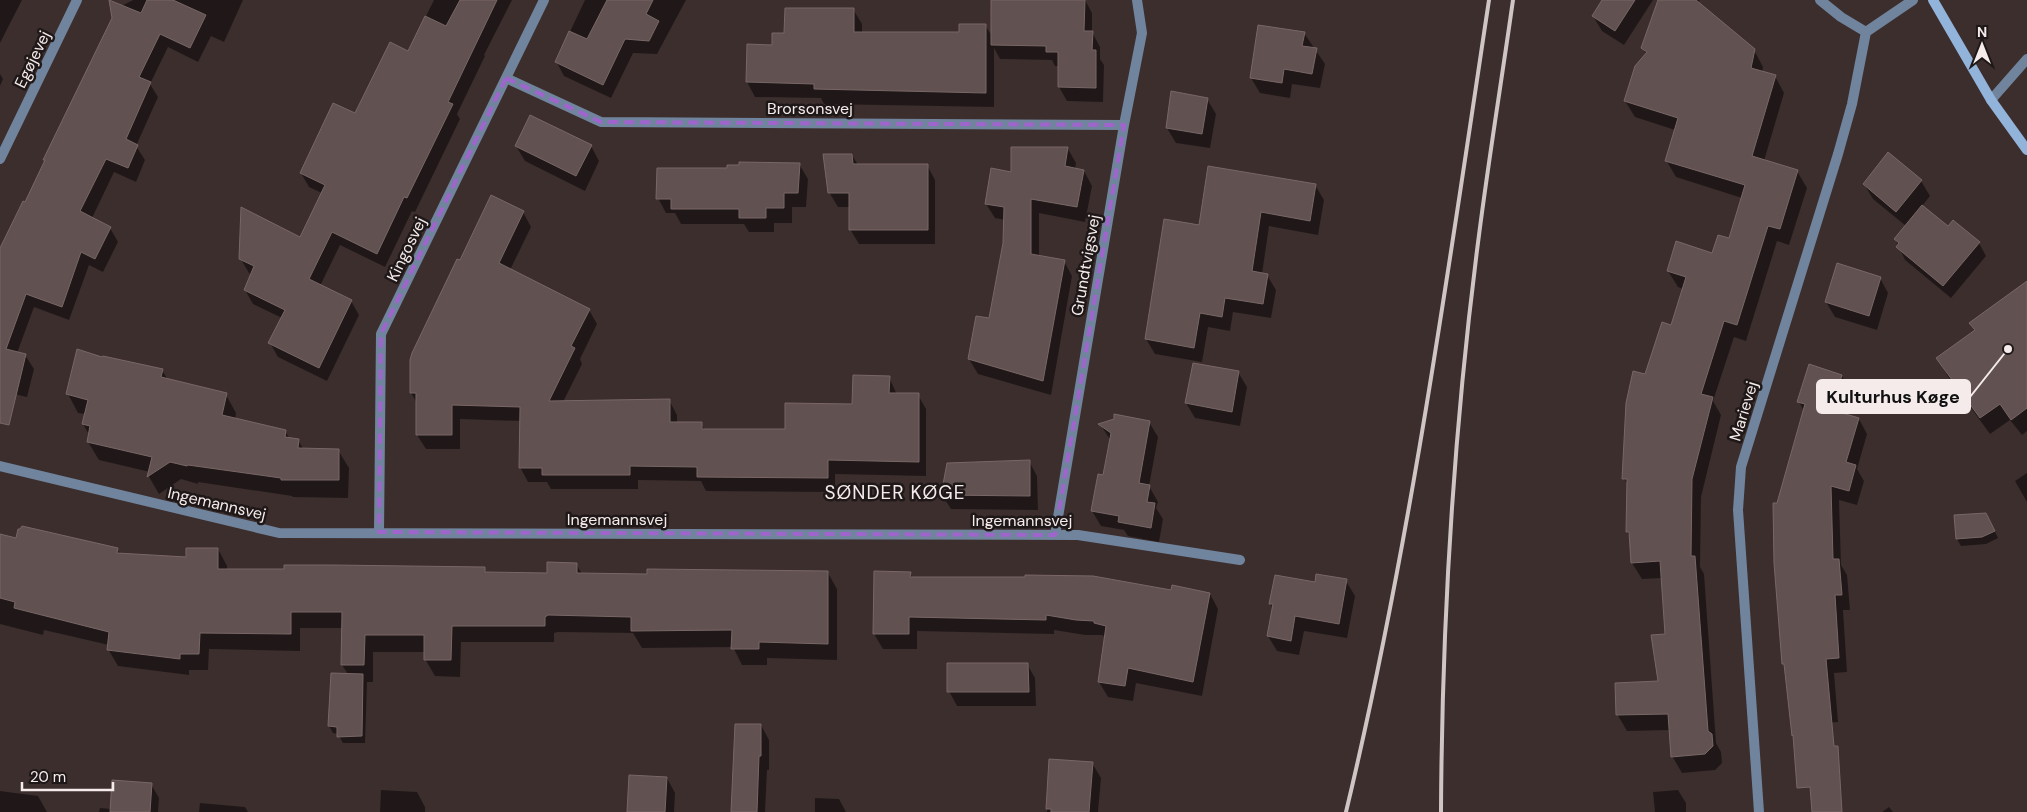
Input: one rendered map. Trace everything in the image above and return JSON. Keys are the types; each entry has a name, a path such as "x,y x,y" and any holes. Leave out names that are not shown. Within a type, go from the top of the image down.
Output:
{"street":[{"name":"Egøjevej","path":"0,159 77,0"},
{"name":"Kingosvej","path":"379,532 381,334 544,0"},
{"name":"Grundtvigsvej","path":"1055,535 1124,125 1142,33 1137,0"},
{"path":"1820,0 1841,17 1866,32 1913,0"},
{"path":"1933,0 1992,100 2027,150"},
{"name":"Marievej","path":"1760,812 1738,510 1741,467 1838,154 1852,104 1866,32"},
{"path":"1992,100 2027,59"},
{"name":"Brorsonsvej","path":"506,78 601,122 1124,125"},
{"name":"Ingemannsvej","path":"0,466 279,533 1078,535 1240,560"}],"highlighted area":[{"path":"506,78 601,122 1124,125 1055,535 379,532 381,334"}],"building":[{"path":"109,0 141,13 147,0 173,0 206,15 190,48 160,34 139,77 151,82 126,139 138,145 128,168 106,159 80,211 111,227 95,259 81,252 62,307 26,294 6,349 26,354 9,425 0,423 0,248 23,201 25,202 45,160 43,160 112,18"},
{"path":"460,0 497,0 448,102 453,104 407,198 404,197 377,254 332,232 309,279 352,300 319,368 268,343 285,310 244,290 254,266 239,259 241,207 300,237 325,185 300,173 333,103 355,113 390,42 408,51 425,16 446,26"},
{"path":"607,0 653,0 646,14 659,21 649,41 625,39 603,85 555,62 569,31 587,39"},
{"path":"991,0 1085,0 1084,31 1093,31 1092,50 1096,50 1096,88 1058,87 1058,52 1046,52 1046,46 991,45"},
{"path":"1602,0 1635,0 1615,31 1592,16"},
{"path":"1658,0 1696,0 1755,49 1751,68 1776,75 1752,156 1798,170 1780,229 1768,226 1737,325 1724,321 1701,394 1713,397 1692,479 1691,556 1695,556 1708,731 1712,734 1713,746 1705,754 1671,757 1668,714 1616,715 1615,683 1658,681 1651,635 1665,634 1660,561 1631,563 1629,532 1626,532 1627,479 1622,479 1626,403 1633,371 1645,374 1662,322 1671,325 1686,277 1667,271 1676,241 1712,253 1718,235 1729,238 1745,185 1665,161 1678,118 1624,101 1635,66 1647,52 1641,48"},
{"path":"785,8 854,8 854,32 959,32 959,24 986,24 986,93 814,89 814,84 746,82 747,44 772,45 772,33 784,33"},
{"path":"1258,25 1305,32 1302,46 1317,48 1312,74 1284,69 1282,83 1250,78"},
{"path":"1171,91 1208,98 1202,134 1166,128"},
{"path":"530,115 592,145 576,176 515,146"},
{"path":"1011,147 1068,147 1065,166 1084,170 1077,207 1031,199 1031,254 1065,260 1043,381 968,359 976,316 989,318 1003,243 1004,207 985,204 991,168 1011,172"},
{"path":"1888,152 1922,180 1896,212 1863,184"},
{"path":"823,154 852,154 853,164 928,164 928,230 849,230 849,193 828,193"},
{"path":"739,162 800,163 798,193 784,193 784,208 766,208 766,218 739,218 739,209 671,209 671,199 656,199 657,168 727,168 727,165 739,165"},
{"path":"1208,166 1316,184 1310,221 1261,212 1252,271 1268,274 1263,304 1225,298 1222,317 1200,313 1194,348 1145,339 1164,219 1199,225"},
{"path":"491,195 524,211 499,263 590,309 571,346 575,348 549,401 670,399 670,422 702,422 702,429 785,429 785,403 852,404 853,375 890,376 889,393 919,393 919,462 828,460 828,478 697,477 697,467 630,466 630,475 542,475 542,468 519,468 520,407 452,405 452,435 416,435 416,393 410,393 410,360 412,353 457,259 460,260"},
{"path":"1922,205 1948,226 1953,220 1980,242 1943,286 1896,247 1899,243 1894,239"},
{"path":"1837,263 1881,277 1869,316 1825,302"},
{"path":"2027,281 2027,408 2011,420 2000,404 1980,418 1936,358 1975,330 1969,323"},
{"path":"77,349 102,357 163,369 161,377 227,393 222,415 286,430 285,437 299,439 298,448 339,449 339,480 281,480 281,478 187,466 170,462 147,477 152,457 87,442 90,426 82,424 88,400 66,394"},
{"path":"1193,363 1239,371 1232,412 1185,403"},
{"path":"1809,364 1842,375 1832,410 1859,418 1846,462 1856,465 1849,491 1831,486 1833,559 1839,559 1842,595 1835,595 1839,658 1826,659 1834,746 1838,746 1842,812 1812,812 1810,787 1797,788 1793,735 1784,664 1782,664 1774,563 1773,503 1777,503 1805,404 1797,402"},
{"path":"1114,414 1150,421 1139,483 1150,485 1147,502 1155,503 1151,528 1118,522 1119,516 1091,511 1098,474 1103,475 1111,433 1098,424 1114,419"},
{"path":"1030,460 1030,496 941,495 947,463"},
{"path":"1986,513 1995,531 1982,537 1956,539 1954,515"},
{"path":"22,526 118,548 117,553 186,557 186,548 218,548 218,569 284,569 284,565 332,565 485,567 485,572 547,573 547,562 577,563 577,573 647,574 647,569 828,571 828,644 759,642 759,649 731,649 732,630 631,631 631,617 548,615 545,617 545,626 452,626 451,660 424,660 424,635 365,635 364,665 341,665 342,612 291,612 291,634 200,633 199,654 180,654 180,659 107,650 109,632 14,608 15,602 0,598 0,534 16,538 18,529"},
{"path":"874,571 911,572 910,577 1093,576 1171,590 1172,585 1210,593 1193,682 1128,668 1125,686 1098,682 1106,626 1094,623 1094,621 1046,615 1046,620 909,617 909,634 873,634"},
{"path":"1316,574 1347,579 1339,624 1295,616 1291,641 1267,636 1273,604 1269,604 1275,575 1315,582"},
{"path":"947,663 1028,663 1029,692 947,692"},
{"path":"331,673 363,674 362,736 337,737 337,727 328,726"},
{"path":"735,724 761,724 757,812 731,812"},
{"path":"1049,759 1093,762 1089,812 1051,812 1051,809 1046,809"},
{"path":"629,775 667,777 665,812 627,812"},
{"path":"112,780 152,783 150,812 110,812"}],"railway":[{"path":"1346,812 1369,712 1409,509 1443,306 1489,0"},
{"path":"1441,812 1447,595 1456,451 1479,235 1513,0"}],"place":[{"name":"Kulturhus Køge","path":"2008,349"}],"district":[{"name":"SØNDER KØGE","path":"895,492"}]}
